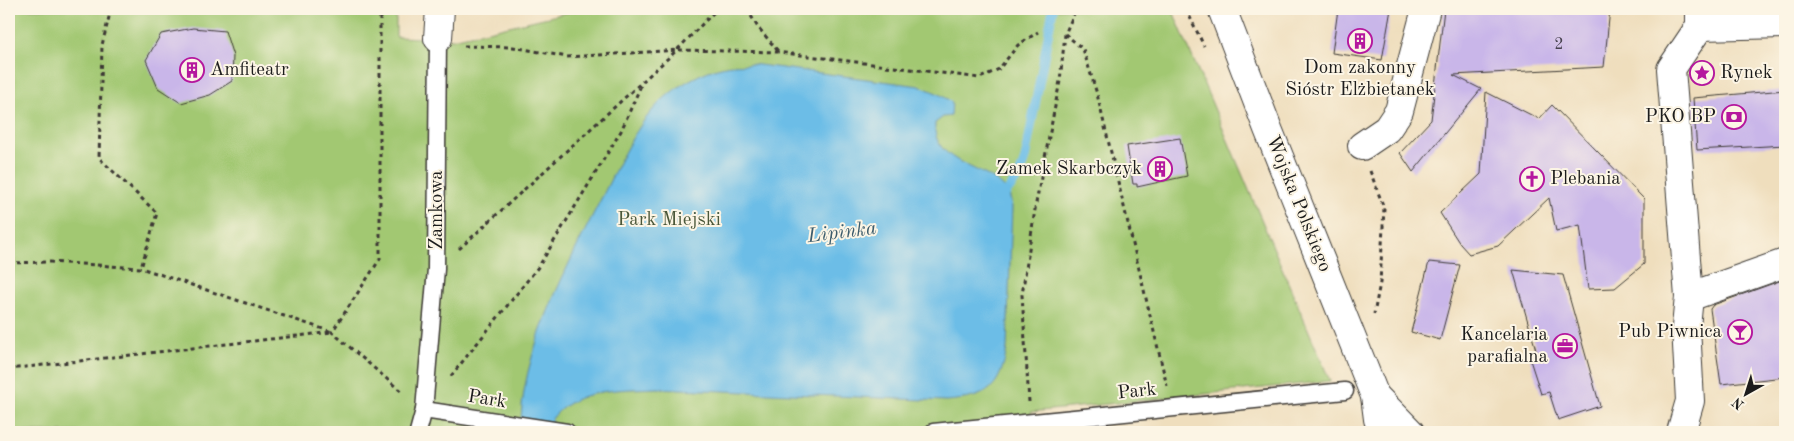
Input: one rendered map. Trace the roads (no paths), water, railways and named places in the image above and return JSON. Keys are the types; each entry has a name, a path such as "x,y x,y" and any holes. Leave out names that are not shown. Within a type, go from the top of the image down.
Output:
{"street":[{"name":"Zamkowa","path":"438,42 440,9"},
{"name":"Wojska Polskiego","path":"1223,9 1268,129 1375,396 1378,419 1383,432"},
{"path":"1362,146 1387,130 1400,111 1426,9"},
{"path":"1681,432 1690,401 1686,327 1689,297 1671,69 1700,17 1785,24"},
{"path":"1689,297 1785,263"},
{"name":"Wojska Polskiego","path":"1375,396 1410,432"}],"lane":[{"name":"Zamkowa","path":"424,410 436,269 438,42"},
{"name":"Park","path":"933,432 1345,391"},
{"name":"Park","path":"424,410 567,432"},
{"path":"418,432 424,410"}],"water":[{"path":"752,64 920,86 952,102 951,116 943,117 935,123 936,137 942,148 963,163 1000,183 1008,192 1012,207 1007,348 1000,374 995,382 981,394 960,400 946,401 657,388 614,390 599,392 572,401 551,420 552,432 521,432 522,403 528,372 549,310 576,248 621,158 642,123 659,103 690,80 716,68"}],"waterway":[{"name":"Lipinka","path":"1000,201 1019,176 1025,159 1053,9"}],"place":[{"name":"Dom zakonny Sióstr Elżbietanek","path":"1360,41"},
{"name":"Amfiteatr","path":"192,70"},
{"name":"Rynek","path":"1702,73"},
{"name":"PKO BP","path":"1734,117"},
{"name":"Zamek Skarbczyk","path":"1160,169"},
{"name":"Plebania","path":"1532,179"},
{"name":"Pub Piwnica","path":"1740,332"},
{"name":"Kancelaria parafialna","path":"1565,346"}],"park label":[{"name":"Park Miejski","path":"669,220"}]}
